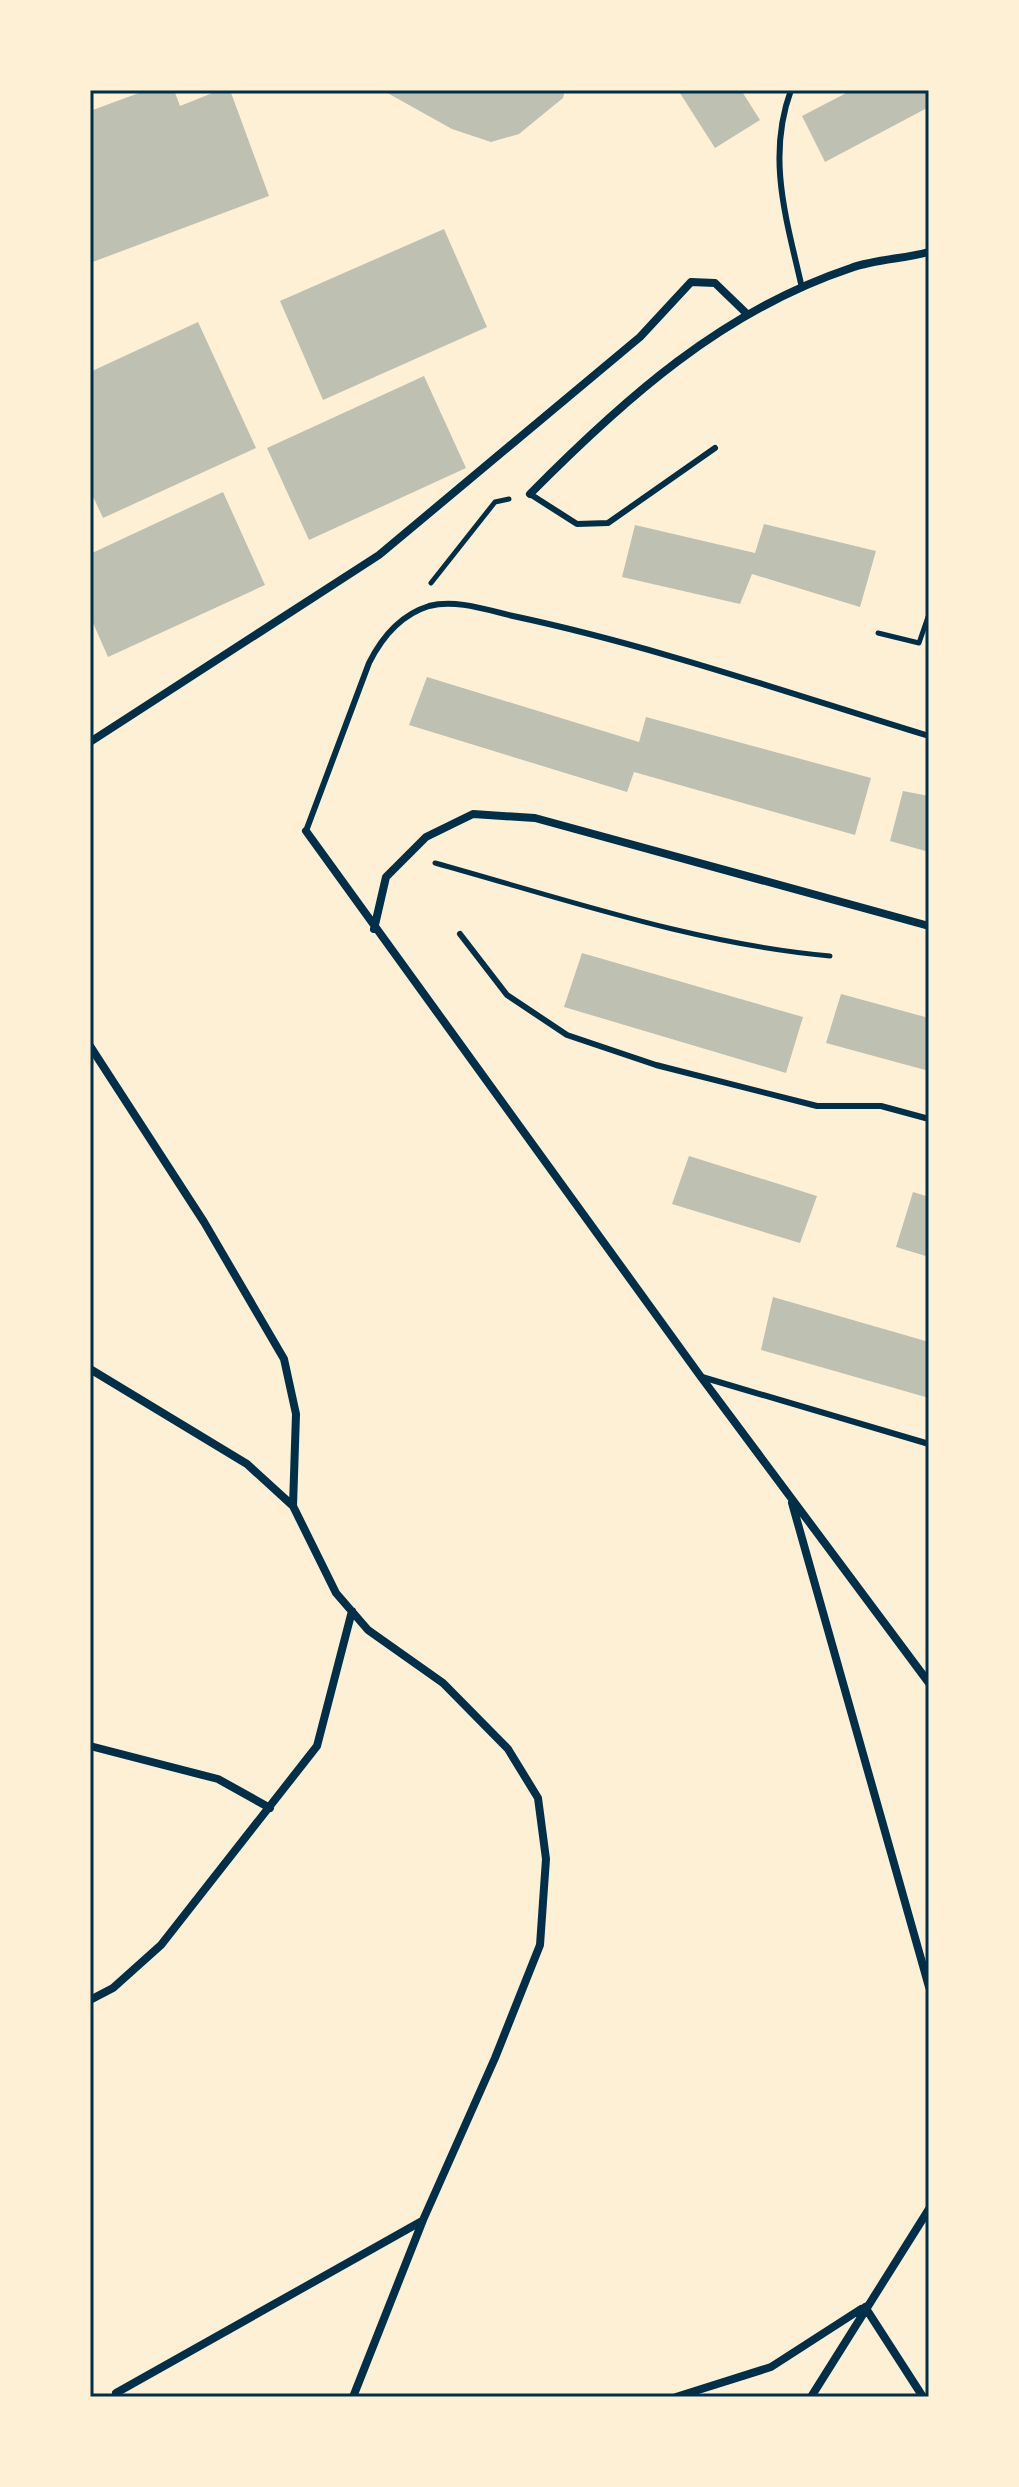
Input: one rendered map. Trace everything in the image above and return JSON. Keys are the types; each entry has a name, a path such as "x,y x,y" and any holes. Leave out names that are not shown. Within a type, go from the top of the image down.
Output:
{"street":[{"path":"530,494 593,430 653,378 746,313 853,267 929,252"},
{"path":"90,742 379,555 640,337 691,282 715,283 746,313"},
{"path":"374,929 386,877 426,837 473,814 535,818 929,926"},
{"path":"306,831 701,1377 929,1683"},
{"path":"90,1046 204,1222 284,1359 296,1414 293,1506"},
{"path":"90,1369 247,1464 293,1506 336,1593 368,1630 443,1683 508,1749 538,1798 546,1859 540,1945 495,2058 423,2220 353,2397"},
{"path":"790,1495 929,1987"},
{"path":"90,2000 113,1988 161,1945 317,1746 352,1611"},
{"path":"90,1746 113,1755 218,1779 270,1808"},
{"path":"811,2397 929,2209"},
{"path":"116,2393 423,2220"},
{"path":"676,2397 771,2367 865,2307"},
{"path":"865,2307 923,2397"}],"lane":[{"path":"791,90 778,130 777,177 802,288"},
{"path":"530,494 577,524 608,523 715,448"},
{"path":"306,831 369,663 382,637 403,619 429,606 453,603 571,628 929,736"},
{"path":"460,934 507,995 567,1035 656,1065 817,1106 881,1106 929,1119"},
{"path":"701,1377 929,1444"}],"path":[{"path":"403,619 495,502 530,494"},
{"path":"878,633 919,643 929,614"},
{"path":"408,855 697,936 762,950 830,956"}],"building":[{"path":"147,90 174,90 180,106 220,90 230,90 269,196 90,263 90,111"},
{"path":"382,90 565,90 563,98 519,134 491,142 452,129"},
{"path":"678,90 741,90 760,120 715,148"},
{"path":"852,90 929,90 929,107 825,162 802,116"},
{"path":"444,229 487,327 323,400 280,301"},
{"path":"198,322 256,448 103,518 90,490 90,372"},
{"path":"424,376 466,468 309,540 267,448"},
{"path":"223,492 265,585 108,657 90,616 90,554"},
{"path":"764,524 876,551 860,607 752,574 740,604 622,577 635,525 755,553"},
{"path":"427,677 639,742 646,717 871,778 855,835 634,772 627,792 409,725"},
{"path":"903,791 929,796 929,852 890,841"},
{"path":"582,953 803,1017 786,1073 564,1007"},
{"path":"841,994 929,1018 929,1071 826,1043"},
{"path":"689,1156 817,1196 800,1243 672,1204"},
{"path":"913,1192 929,1197 929,1257 896,1247"},
{"path":"773,1297 929,1342 929,1398 761,1350"}]}
